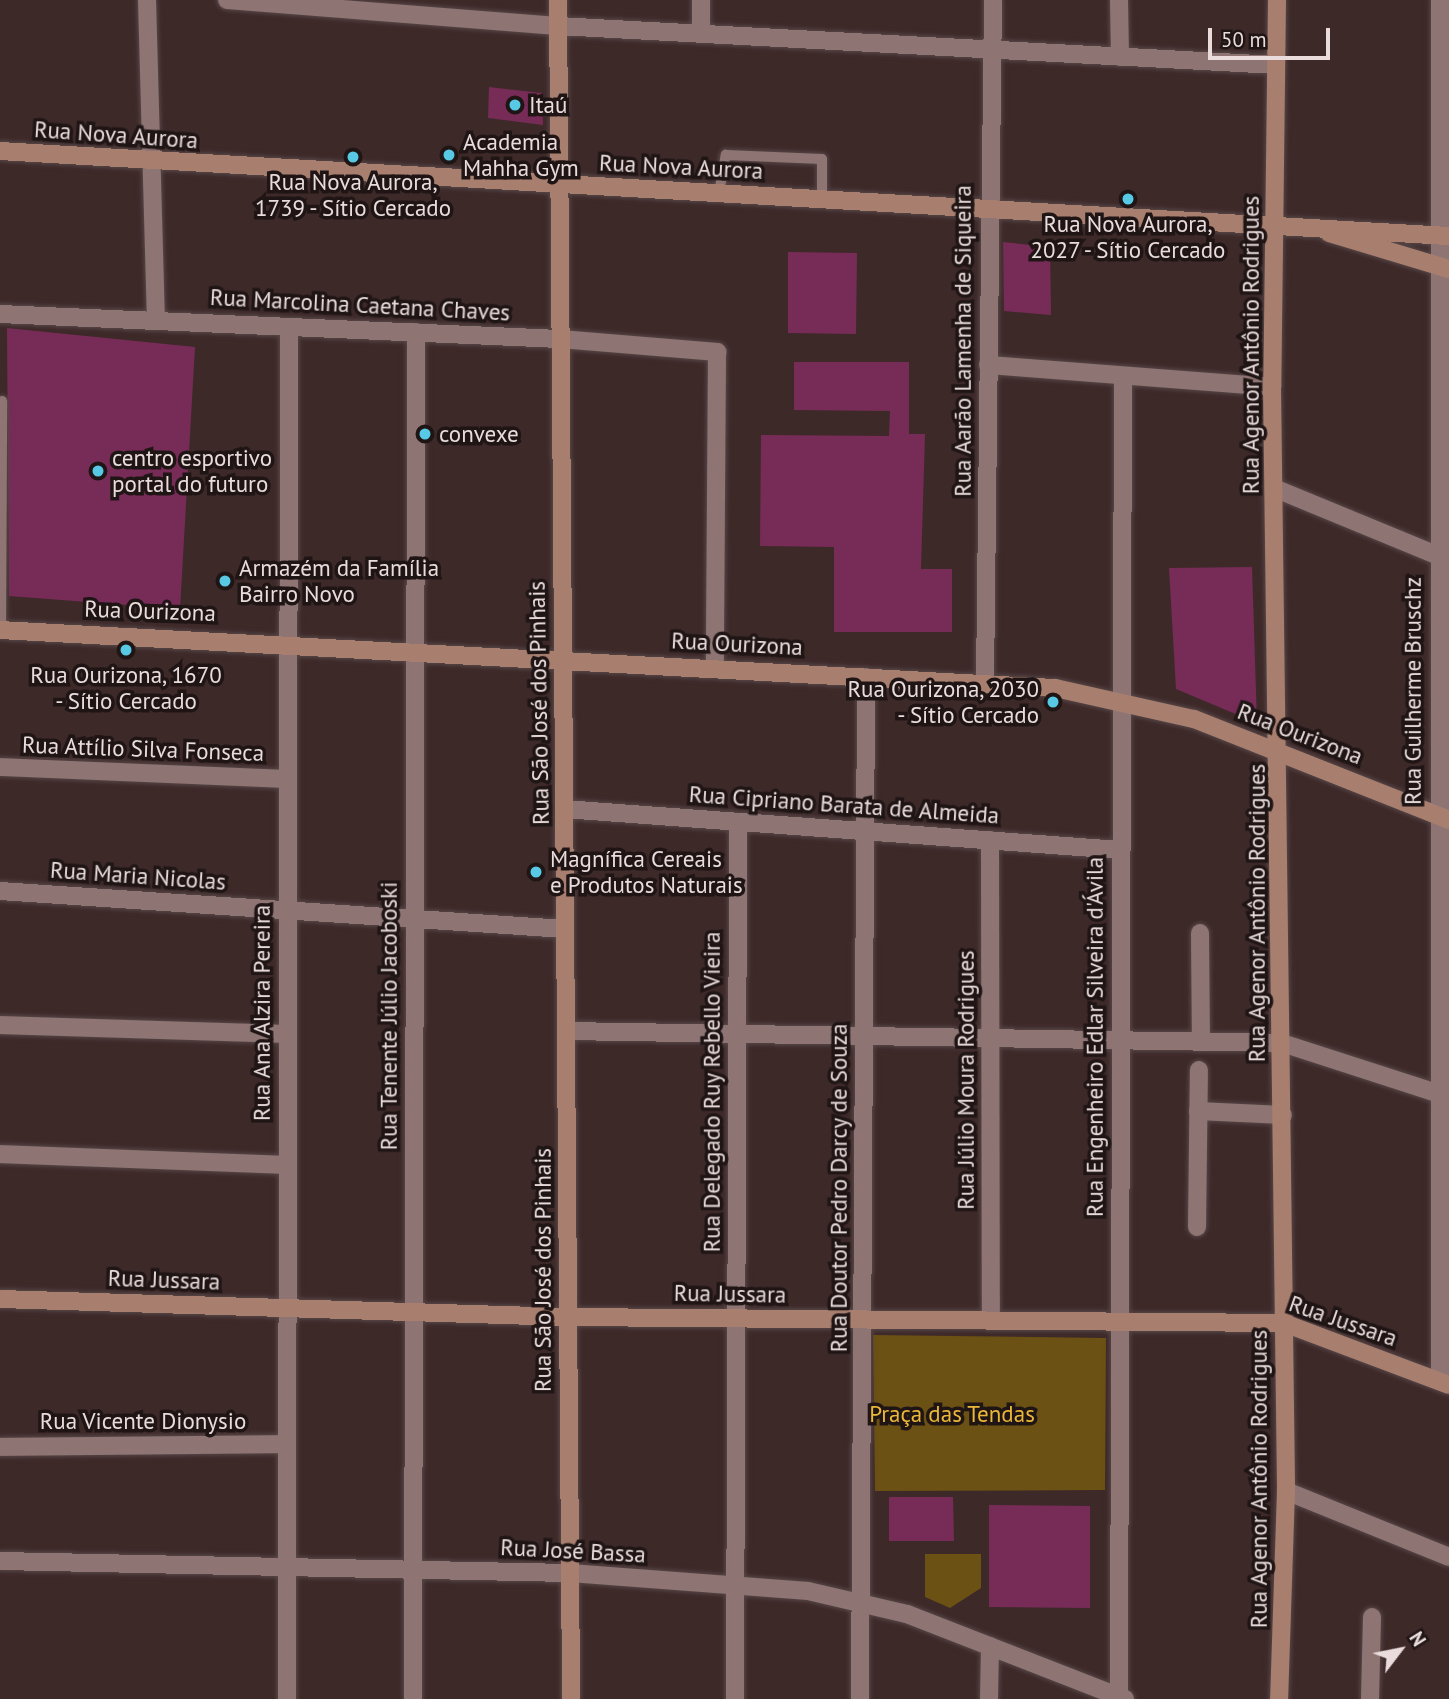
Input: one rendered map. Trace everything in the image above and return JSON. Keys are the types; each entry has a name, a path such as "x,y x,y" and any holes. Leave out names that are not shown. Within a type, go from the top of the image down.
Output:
{"street":[{"path":"147,0 156,321"},
{"path":"227,0 406,8 558,26 1276,65"},
{"name":"Rua São José dos Pinhais","path":"558,0 571,1699"},
{"path":"701,0 701,32"},
{"name":"Rua Aarão Lamenha de Siqueira","path":"985,682 988,210 993,0"},
{"path":"1119,0 1120,57"},
{"name":"Rua Agenor Antônio Rodrigues","path":"1277,0 1272,387 1280,752 1286,1491 1279,1699"},
{"name":"Rua Guilherme Bruschz","path":"1440,0 1445,74 1444,1383"},
{"name":"Rua Nova Aurora","path":"0,150 151,163 988,210 1276,222 1444,235"},
{"name":"Rua Nova Aurora","path":"1276,222 1444,267"},
{"name":"Rua Marcolina Caetana Chaves","path":"0,314 560,339 717,352 715,667"},
{"name":"Rua Ana Alzira Pereira","path":"287,1699 287,911 284,641 289,327"},
{"name":"Rua Tenente Júlio Jacoboski","path":"413,1699 411,650 416,332"},
{"path":"988,365 1272,387"},
{"name":"Rua Engenheiro Edlar Silveira d'Ávila","path":"1121,1698 1118,1322 1119,698 1123,376"},
{"path":"1274,488 1443,558"},
{"name":"Rua Ourizona","path":"0,630 284,641 563,661 985,682 1119,698 1280,752 1443,817"},
{"name":"Rua Doutor Pedro Darcy de Souza","path":"860,1699 866,677"},
{"name":"Rua Attílio Silva Fonseca","path":"0,767 284,779"},
{"name":"Rua Cipriano Barata de Almeida","path":"565,809 1120,850"},
{"name":"Rua Delegado Ruy Rebello Vieira","path":"735,1699 735,1034 738,822"},
{"name":"Rua Júlio Moura Rodrigues","path":"990,840 991,1320"},
{"name":"Rua Maria Nicolas","path":"0,891 413,921 565,929"},
{"path":"1200,933 1201,1042"},
{"path":"0,1025 287,1034"},
{"path":"566,1031 1282,1043 1444,1095"},
{"path":"1197,1227 1199,1070"},
{"path":"1198,1111 1283,1115"},
{"path":"0,1154 286,1165"},
{"name":"Rua Jussara","path":"0,1299 568,1317 1284,1323 1444,1383"},
{"name":"Rua Vicente Dionysio","path":"0,1447 287,1444"},
{"path":"1286,1491 1449,1557"},
{"name":"Rua José Bassa","path":"0,1561 570,1573 736,1586 860,1601 990,1646 1121,1698"},
{"path":"1370,1699 1372,1617"},
{"path":"989,1699 990,1646"}],"lane":[{"path":"719,193 726,155 822,159 822,200"},
{"path":"0,630 2,401"}],"green space":[{"name":"Praça das Tendas","path":"873,1335 1106,1338 1105,1490 875,1491"},
{"path":"925,1554 981,1554 981,1588 950,1608 925,1597"}],"building":[{"name":"Itaú","path":"489,87 542,93 543,125 488,118"},
{"path":"1003,242 1050,247 1051,315 1004,311"},
{"path":"788,252 857,253 856,334 788,333"},
{"name":"centro esportivo portal do futuro","path":"7,328 195,347 180,609 9,596"},
{"path":"794,362 909,362 909,434 925,434 921,569 952,569 952,632 834,632 834,547 760,546 761,435 889,436 890,411 794,410"},
{"path":"1252,567 1257,723 1176,689 1169,568"},
{"path":"889,1497 953,1497 954,1541 889,1541"},
{"path":"989,1505 1090,1506 1090,1608 989,1607"}],"place":[{"name":"Itaú","path":"515,105"},
{"name":"Academia Mahha Gym","path":"449,155"},
{"name":"Rua Nova Aurora, 1739 - Sítio Cercado","path":"353,157"},
{"name":"Rua Nova Aurora, 2027 - Sítio Cercado","path":"1128,199"},
{"name":"convexe","path":"425,434"},
{"name":"centro esportivo portal do futuro","path":"98,471"},
{"name":"Armazém da Família Bairro Novo","path":"225,581"},
{"name":"Rua Ourizona, 1670 - Sítio Cercado","path":"126,650"},
{"name":"Rua Ourizona, 2030 - Sítio Cercado","path":"1053,702"},
{"name":"Magnífica Cereais e Produtos Naturais","path":"536,872"}]}
